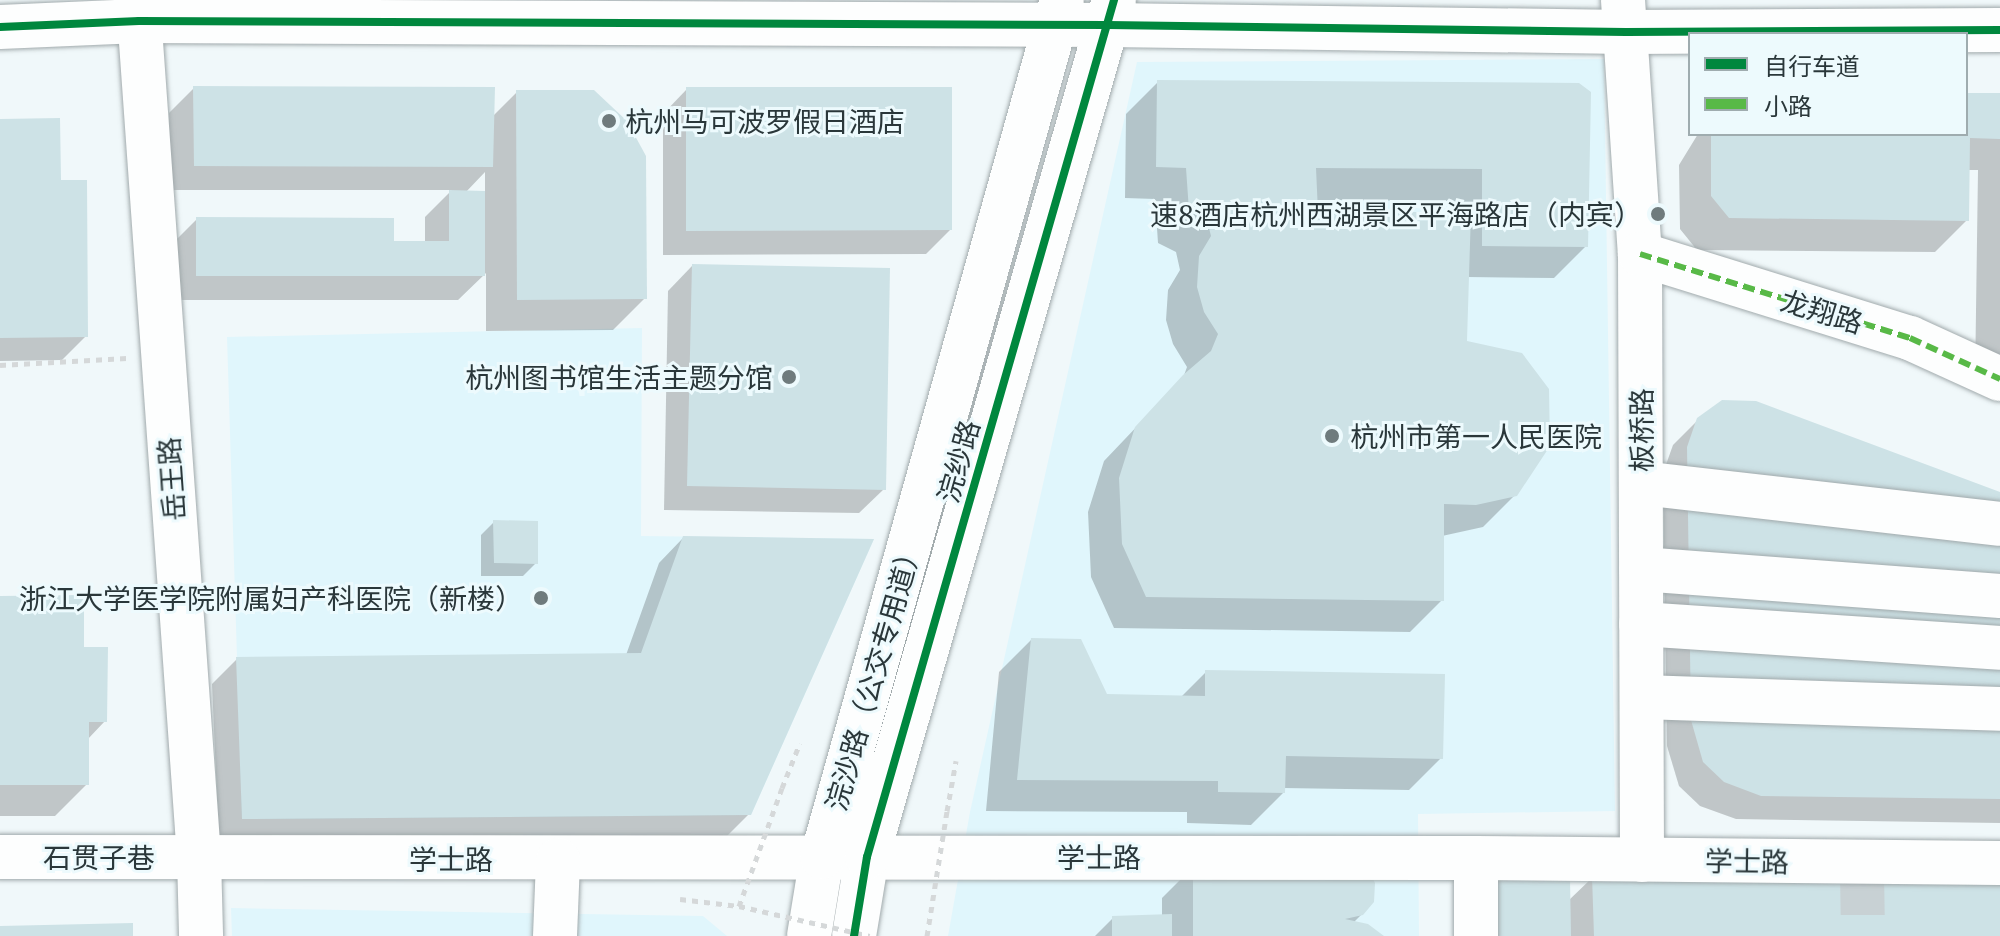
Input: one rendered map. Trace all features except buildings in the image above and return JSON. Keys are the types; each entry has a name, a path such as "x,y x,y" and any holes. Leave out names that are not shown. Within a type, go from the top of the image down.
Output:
{"street":[{"path":"0,27 138,11 1111,12 1624,16 2000,30"},
{"name":"岳王路","path":"138,11 199,857 201,936"},
{"name":"浣沙路（公交专用道）","path":"809,936 822,857 1058,12"},
{"name":"浣纱路","path":"854,936 867,857 1111,12"},
{"name":"板桥路","path":"1624,16 1640,254 1642,860"},
{"name":"龙翔路","path":"1640,254 1910,338 2000,379"},
{"path":"1641,483 2000,524"},
{"path":"1641,569 2000,596"},
{"path":"1641,624 2000,648"},
{"path":"1642,697 2000,709"},
{"name":"石贯子巷","path":"0,857 199,857"},
{"name":"学士路","path":"199,857 558,860 822,857 1476,858 1862,866 2000,863"},
{"path":"1476,858 1476,936"},
{"path":"555,936 558,860"}],"path":[{"path":"0,365 162,355"},
{"path":"739,906 800,743"},
{"path":"927,936 956,761"},
{"path":"677,899 739,906 870,936"}],"shaded area":[{"name":"杭州市第一人民医院","path":"1604,59 1615,811 1418,814 1419,936 948,936 970,812 1137,62"},
{"name":"浙江大学医学院附属妇产科医院（新楼）","path":"642,328 641,536 874,539 751,815 242,819 227,337"},
{"path":"231,908 703,916 727,936 232,936"}],"tunnel":[{"path":"1862,871 1863,936"}],"marked path":[{"path":"1640,254 1910,338 2000,379"}],"cycle path":[{"path":"854,936 867,857 1114,0"},
{"path":"0,27 139,21 1108,25 1626,32 2000,30"}],"place":[{"name":"杭州马可波罗假日酒店","path":"609,121"},
{"name":"速8酒店杭州西湖景区平海路店（内宾）","path":"1658,214"},
{"name":"杭州图书馆生活主题分馆","path":"789,377"},
{"name":"杭州市第一人民医院","path":"1332,436"},
{"name":"浙江大学医学院附属妇产科医院（新楼）","path":"541,598"}]}
